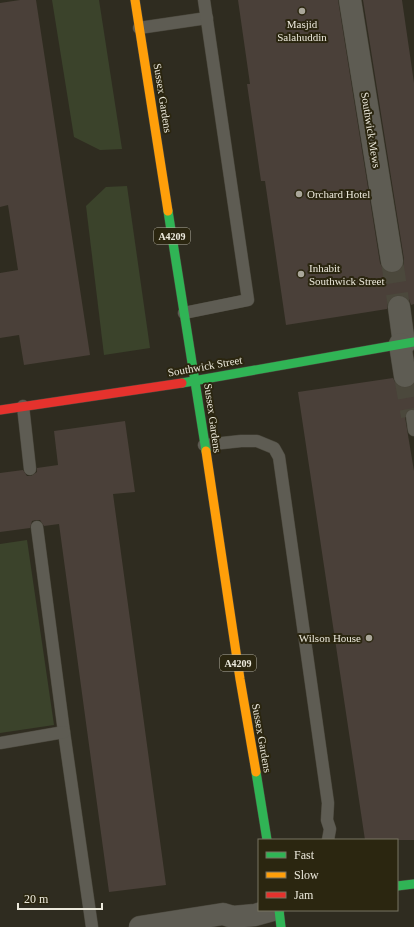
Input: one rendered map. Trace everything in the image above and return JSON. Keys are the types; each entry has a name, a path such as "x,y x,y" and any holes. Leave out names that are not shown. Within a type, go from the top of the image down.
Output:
{"main road":[{"name":"Sussex Gardens","path":"135,0 195,380 240,679 268,839"},
{"name":"Southwick Street","path":"0,410 195,380 406,343"},
{"path":"398,886 414,884"},
{"path":"279,911 282,927"}],"street":[{"name":"Southwick Mews","path":"350,0 392,261"},
{"path":"399,307 406,343 405,376"},
{"path":"140,927 223,914 233,917 255,915 269,911"}],"lane":[{"path":"184,313 248,300 204,0"},
{"path":"140,28 207,18"},
{"path":"23,406 30,469"},
{"path":"412,416 414,430"},
{"path":"204,445 241,441 257,441 274,448 279,457 328,803 327,820 330,829 328,839"},
{"path":"37,526 64,732 92,927"},
{"path":"0,743 64,732"}],"green space":[{"path":"52,0 99,0 122,149 100,150 74,137"},
{"path":"127,186 150,348 104,355 86,206 106,187"},
{"path":"27,540 54,725 0,733 0,544"}],"building":[{"path":"20,0 36,0 90,355 24,365 19,335 0,338 0,273 18,270 8,205 0,207 0,3"},
{"path":"238,0 338,0 380,263 383,269 388,273 394,273 400,270 404,265 404,259 363,0 402,0 414,83 414,304 411,305 409,299 404,296 397,295 392,297 388,302 387,309 286,325 265,181 261,181 247,84 250,84"},
{"name":"Wilson House","path":"393,378 396,384 401,388 407,388 414,384 414,409 407,410 405,417 414,471 414,840 365,839 298,392"},
{"path":"125,421 135,492 113,494 166,885 109,892 59,524 44,526 40,520 36,520 32,521 30,528 0,532 0,473 23,470 27,476 31,476 37,472 37,468 58,465 54,431"}],"tunnel":[{"path":"392,261 399,307"},
{"path":"405,376 412,416"}],"traffic: fast":[{"path":"168,211 206,451"},
{"path":"182,383 414,342"},
{"path":"256,772 267,839"},
{"path":"398,886 414,884"},
{"path":"279,911 281,927"}],"traffic: slow":[{"path":"135,0 168,211"},
{"path":"206,451 240,679 256,772"}],"traffic: jam":[{"path":"0,410 182,383"}],"place":[{"name":"Masjid Salahuddin","path":"302,11"},
{"name":"Orchard Hotel","path":"299,194"},
{"name":"Inhabit Southwick Street","path":"301,274"},
{"name":"Wilson House","path":"369,638"}]}
